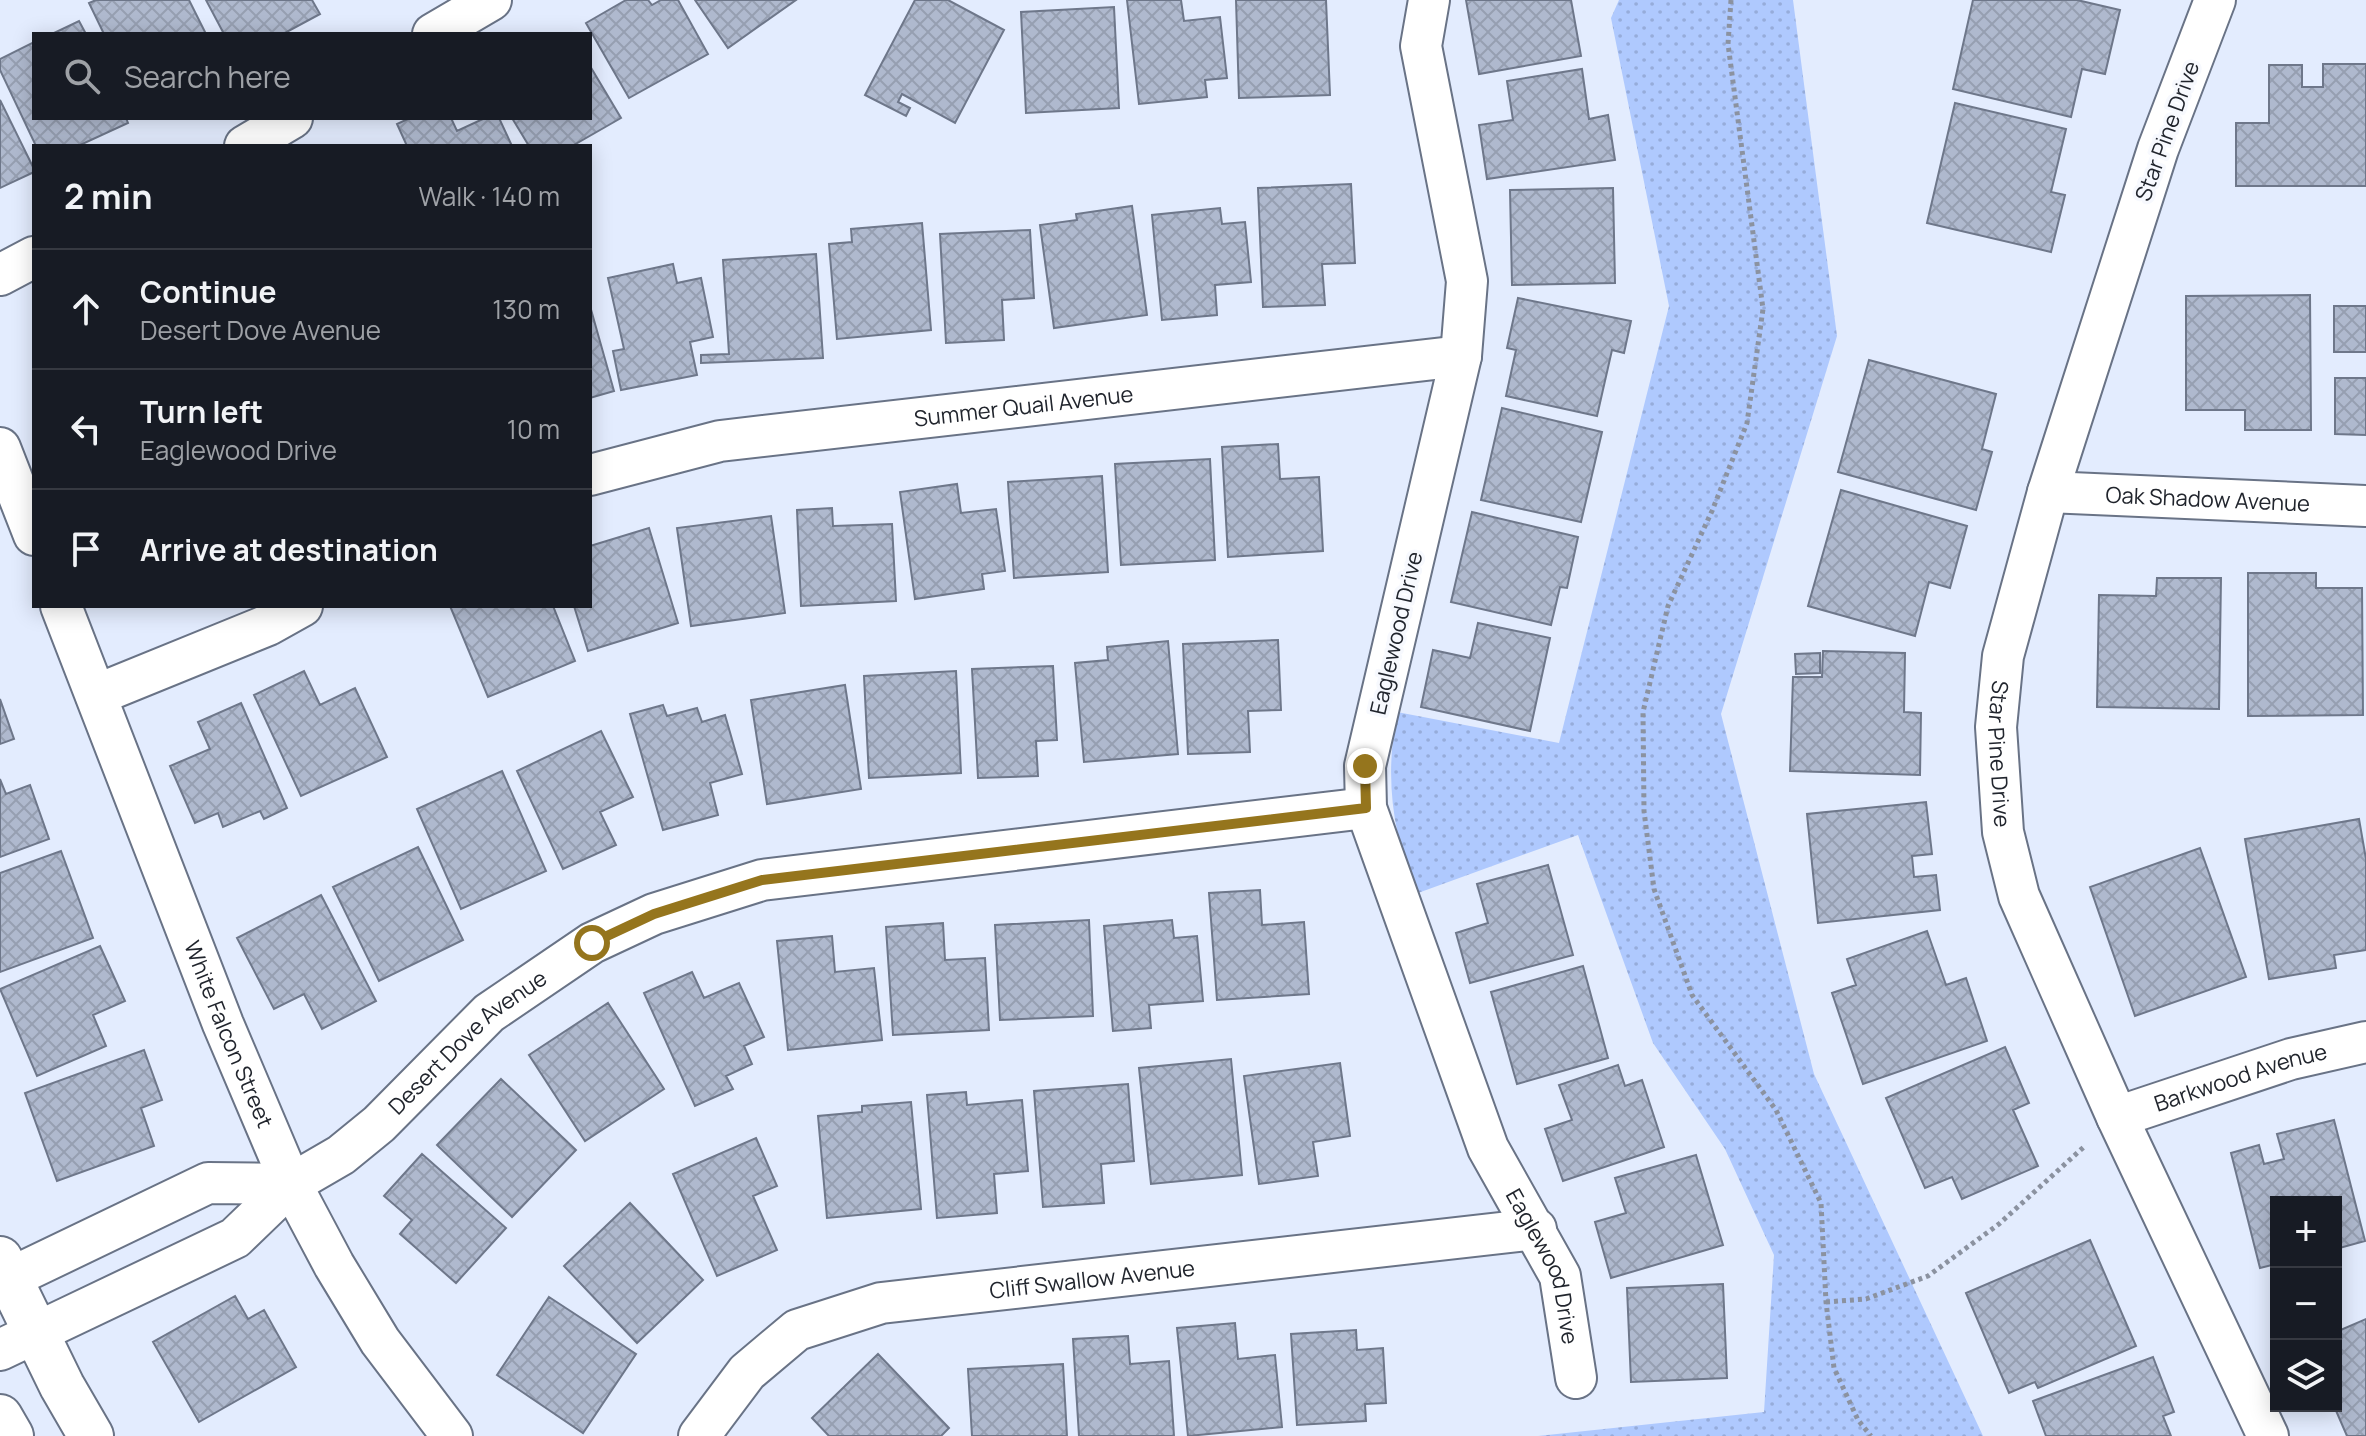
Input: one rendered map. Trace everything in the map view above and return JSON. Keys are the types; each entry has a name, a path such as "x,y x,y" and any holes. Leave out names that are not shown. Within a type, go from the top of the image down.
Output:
{"street":[{"path":"436,32 491,0"},
{"name":"Eaglewood Drive","path":"1429,0 1421,46 1467,281 1461,356 1365,766 1366,808 1488,1148 1560,1276 1576,1378"},
{"name":"Star Pine Drive","path":"2215,0 2158,149 2048,492 2003,656 1996,727 2003,832 2019,896 2117,1117 2268,1436"},
{"path":"248,144 289,120"},
{"path":"0,275 32,258"},
{"name":"Summer Quail Avenue","path":"592,474 720,441 1461,356"},
{"path":"0,448 32,530"},
{"name":"Oak Shadow Avenue","path":"2048,492 2366,506"},
{"name":"White Falcon Street","path":"62,608 223,1024 291,1184 334,1265 380,1341 452,1436"},
{"path":"96,695 268,625 298,608"},
{"name":"Desert Dove Avenue","path":"19,1342 235,1238 291,1184 341,1155 379,1124 489,1013 592,943 654,914 762,880 1366,808"},
{"name":"Barkwood Avenue","path":"2117,1117 2291,1059 2366,1042"},
{"path":"91,1436 62,1386 19,1342 3,1274 208,1183 291,1184"},
{"name":"Cliff Swallow Avenue","path":"699,1436 747,1372 797,1330 881,1303 1536,1229"},
{"path":"0,1417 11,1436"}],"path":[{"path":"1731,0 1728,44 1763,309 1747,423 1712,511 1668,606 1643,712 1644,811 1654,889 1692,995 1776,1110 1821,1203 1826,1302 1834,1368 1858,1420 1871,1436"},
{"path":"1826,1302 1866,1299 1928,1276 1999,1224 2117,1117"}],"shaded area":[{"path":"1619,0 1793,0 1837,336 1721,714 1814,1074 1983,1436 1538,1436 1764,1412 1774,1255 1725,1149 1653,1043 1578,835 1418,893 1402,849 1393,804 1391,759 1397,712 1559,743 1669,306 1611,18"}],"building":[{"path":"96,0 189,0 205,32 103,32 89,3"},
{"path":"206,0 312,0 320,14 287,32 223,32"},
{"path":"626,0 648,0 652,5 661,0 678,0 708,54 629,98 586,23"},
{"path":"695,0 796,0 728,48"},
{"path":"915,0 948,0 1004,30 955,123 902,94 898,102 910,108 906,116 865,95"},
{"path":"1127,0 1181,0 1184,21 1220,17 1227,78 1205,80 1207,97 1139,104"},
{"path":"1236,0 1326,0 1330,95 1239,98"},
{"path":"1466,0 1571,0 1581,56 1479,74"},
{"path":"1973,0 2077,0 2120,10 2105,74 2082,69 2071,117 1953,89"},
{"path":"1114,7 1119,108 1026,113 1021,12"},
{"path":"79,21 85,32 56,32"},
{"path":"32,43 32,120 127,120 128,123 82,144 35,144 0,70 0,59"},
{"path":"2323,64 2366,64 2366,186 2236,186 2236,123 2269,123 2269,65 2302,65 2302,87 2323,87"},
{"path":"592,69 621,118 576,144 528,144 513,120 592,120"},
{"path":"1582,69 1589,119 1608,115 1615,160 1487,179 1479,125 1513,120 1507,81"},
{"path":"0,100 32,165 32,173 0,188"},
{"path":"1955,103 2066,129 2051,192 2065,195 2051,252 1927,223"},
{"path":"406,120 452,120 457,131 481,120 500,120 511,144 406,144 397,124"},
{"path":"1351,184 1355,263 1322,264 1325,305 1263,307 1258,188"},
{"path":"1613,188 1615,283 1512,285 1510,190"},
{"path":"1132,206 1147,315 1054,328 1040,225 1077,220 1076,214"},
{"path":"1220,208 1222,224 1245,222 1251,282 1215,285 1217,315 1162,320 1152,215"},
{"path":"922,223 931,330 837,339 829,244 852,242 851,229"},
{"path":"1030,230 1034,298 1002,300 1004,340 946,343 940,234"},
{"path":"816,254 823,358 701,363 701,355 729,354 723,260"},
{"path":"673,264 677,283 701,278 713,337 690,342 697,375 621,390 613,351 624,349 608,278"},
{"path":"2310,295 2311,430 2245,430 2245,410 2186,410 2186,296"},
{"path":"1518,298 1631,321 1624,353 1612,350 1597,416 1506,396 1516,350 1507,348"},
{"path":"2334,306 2366,306 2366,352 2334,352"},
{"path":"592,313 614,391 592,397"},
{"path":"1869,360 1996,394 1982,449 1992,452 1976,510 1838,472"},
{"path":"2335,378 2366,378 2366,435 2335,434"},
{"path":"1502,408 1602,432 1581,522 1481,500"},
{"path":"1278,444 1280,479 1319,477 1323,551 1228,557 1222,447"},
{"path":"1210,459 1215,560 1121,565 1115,464"},
{"path":"1102,476 1108,572 1014,578 1008,482"},
{"path":"957,484 961,513 996,509 1005,571 982,574 984,589 915,599 900,492"},
{"path":"1841,490 1967,526 1950,588 1929,582 1915,636 1808,606"},
{"path":"832,508 833,526 892,524 896,601 801,606 797,510"},
{"path":"1472,512 1578,537 1567,588 1560,587 1551,625 1451,602"},
{"path":"771,516 785,613 691,626 677,528"},
{"path":"649,528 678,623 588,651 575,608 592,608 592,545"},
{"path":"2248,573 2316,573 2316,588 2362,588 2363,715 2248,716"},
{"path":"2157,578 2221,578 2219,709 2097,707 2099,595 2156,596"},
{"path":"451,608 554,608 575,661 488,697"},
{"path":"1478,623 1550,638 1530,731 1421,707 1433,650 1470,658"},
{"path":"1278,640 1281,710 1248,711 1250,752 1188,754 1183,644"},
{"path":"1168,641 1178,754 1084,762 1075,663 1108,660 1107,647"},
{"path":"1823,651 1905,653 1904,712 1921,713 1920,775 1790,771 1793,677 1822,677"},
{"path":"1820,653 1820,673 1796,674 1795,654"},
{"path":"1053,666 1057,740 1036,741 1038,776 978,778 972,669"},
{"path":"304,671 320,705 355,688 387,757 301,796 254,695"},
{"path":"956,671 961,773 869,778 864,676"},
{"path":"845,685 861,789 767,804 751,700"},
{"path":"0,699 14,739 0,744"},
{"path":"241,703 287,808 264,819 260,811 223,827 218,813 195,823 170,766 210,749 198,722"},
{"path":"663,705 667,716 697,708 702,722 725,715 742,774 710,783 718,815 663,830 630,714"},
{"path":"601,731 633,797 600,812 616,845 563,869 517,771"},
{"path":"502,771 546,871 461,909 417,809"},
{"path":"0,779 6,794 30,785 49,839 0,857"},
{"path":"1926,802 1932,854 1912,856 1914,877 1936,875 1940,910 1818,923 1807,814"},
{"path":"2359,819 2366,859 2366,950 2334,955 2336,968 2269,979 2245,839"},
{"path":"418,847 463,940 379,981 333,887"},
{"path":"2200,848 2246,977 2135,1016 2090,887"},
{"path":"61,851 93,938 0,972 0,873"},
{"path":"1548,865 1573,955 1470,983 1456,933 1488,923 1477,884"},
{"path":"1260,890 1262,925 1304,922 1309,994 1217,1000 1209,893"},
{"path":"321,895 376,1001 322,1029 304,994 274,1009 237,938"},
{"path":"1089,920 1093,1016 1000,1020 995,925"},
{"path":"1172,920 1174,938 1197,936 1203,1001 1149,1005 1151,1028 1113,1031 1104,926"},
{"path":"943,923 945,960 985,958 989,1030 893,1035 886,927"},
{"path":"1927,931 1946,985 1966,978 1987,1041 1863,1084 1832,993 1856,985 1847,959"},
{"path":"832,936 835,972 874,968 882,1040 788,1050 777,941"},
{"path":"100,946 125,1001 93,1015 106,1046 37,1076 0,989"},
{"path":"1583,966 1608,1058 1517,1084 1491,992"},
{"path":"692,972 704,998 739,983 764,1037 744,1046 752,1064 726,1076 733,1089 695,1106 644,993"},
{"path":"608,1003 664,1089 585,1141 529,1055"},
{"path":"2005,1047 2029,1103 2013,1110 2038,1166 1962,1199 1952,1177 1925,1188 1886,1098"},
{"path":"144,1050 162,1100 141,1108 154,1146 57,1181 25,1093"},
{"path":"1231,1059 1242,1175 1151,1184 1139,1068"},
{"path":"1340,1063 1350,1136 1313,1142 1318,1176 1259,1184 1244,1076"},
{"path":"1618,1065 1625,1086 1642,1080 1664,1147 1563,1181 1545,1129 1572,1120 1559,1085"},
{"path":"501,1079 576,1150 512,1217 437,1145"},
{"path":"1128,1084 1134,1161 1101,1164 1104,1203 1043,1207 1034,1091"},
{"path":"966,1092 967,1105 1022,1100 1028,1171 994,1174 997,1213 937,1218 927,1095"},
{"path":"911,1102 921,1209 827,1218 818,1116 862,1112 862,1106"},
{"path":"2334,1120 2365,1241 2342,1247 2342,1196 2270,1196 2270,1266 2260,1268 2231,1153 2259,1145 2264,1164 2284,1159 2277,1134"},
{"path":"756,1138 777,1186 753,1196 777,1250 717,1276 673,1174"},
{"path":"422,1154 506,1228 456,1283 400,1234 412,1220 384,1196"},
{"path":"1696,1155 1723,1245 1611,1278 1595,1222 1626,1213 1615,1178"},
{"path":"630,1203 703,1280 637,1343 564,1266"},
{"path":"2090,1240 2136,1346 2038,1388 2035,1382 2009,1393 1966,1293"},
{"path":"1723,1284 1727,1378 1631,1382 1627,1288"},
{"path":"235,1296 248,1319 264,1310 296,1367 199,1422 153,1342"},
{"path":"549,1297 636,1354 583,1433 497,1375"},
{"path":"2366,1319 2366,1436 2347,1436 2337,1412 2342,1412 2342,1329"},
{"path":"1235,1323 1238,1359 1275,1355 1282,1427 1188,1436 1177,1328"},
{"path":"1356,1330 1357,1350 1383,1348 1386,1403 1365,1404 1366,1421 1297,1425 1291,1334"},
{"path":"1128,1336 1130,1364 1169,1361 1174,1436 1079,1436 1073,1339"},
{"path":"878,1354 949,1428 941,1436 829,1436 812,1418"},
{"path":"2153,1357 2174,1412 2163,1416 2171,1436 2046,1436 2033,1401"},
{"path":"1063,1364 1067,1436 972,1436 968,1369"}],"route":[{"path":"592,943 654,914 762,880 1366,808 1365,766"}]}
